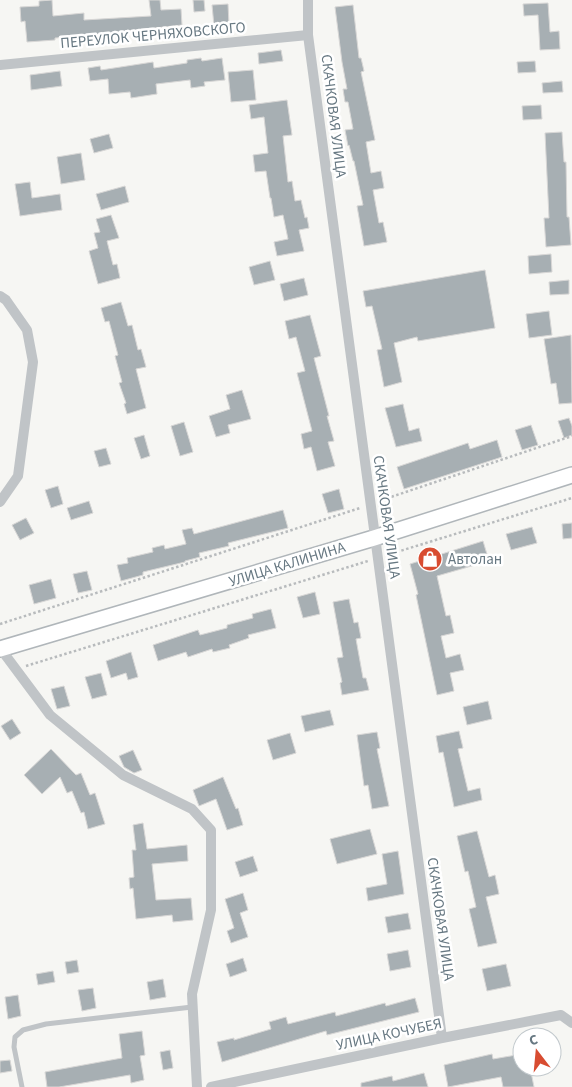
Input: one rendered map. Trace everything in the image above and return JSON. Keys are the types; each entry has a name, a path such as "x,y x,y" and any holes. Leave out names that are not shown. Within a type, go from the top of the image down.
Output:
{"main road":[{"name":"УЛИЦА КАЛИНИНА","path":"0,649 374,538 572,475"}],"street":[{"name":"СКАЧКОВАЯ УЛИЦА","path":"308,0 308,35 442,1038"},
{"name":"ПЕРЕУЛОК ЧЕРНЯХОВСКОГО","path":"0,65 308,35"},
{"path":"0,296 6,300 27,330 33,362 18,476 0,502"},
{"path":"0,649 50,715 122,775 192,809 211,830 212,910 192,994 198,1087"},
{"name":"УЛИЦА КОЧУБЕЯ","path":"211,1087 561,1015 572,1023"}],"lane":[{"path":"22,1087 14,1047 15,1037 23,1030 46,1024 193,1007"}],"path":[{"path":"0,624 370,504 572,436"},
{"path":"16,669 572,498"}],"building":[{"path":"52,0 53,16 84,13 84,20 151,16 149,0 160,0 161,10 181,9 182,25 27,42 25,21 21,22 20,7 39,6 39,1"},
{"path":"193,0 204,0 205,11 194,12"},
{"path":"548,3 550,32 559,31 560,49 540,50 538,15 524,16 523,4"},
{"path":"228,4 229,25 214,26 212,5"},
{"path":"353,5 359,58 361,58 364,71 361,72 375,140 366,142 371,173 381,171 384,188 373,190 379,223 383,222 387,242 364,246 357,206 363,205 354,161 348,146 345,130 353,129 348,102 345,102 343,89 347,89 335,7"},
{"path":"281,50 283,61 259,64 258,53"},
{"path":"201,58 202,61 222,58 225,80 204,82 205,86 191,88 190,80 156,84 157,94 131,98 130,92 109,94 108,79 90,81 88,68 100,66 101,70 153,62 154,68 187,63 187,60"},
{"path":"535,61 536,72 518,73 517,62"},
{"path":"253,70 256,100 231,102 228,72"},
{"path":"60,71 62,86 31,90 30,75"},
{"path":"562,81 563,92 543,93 542,83"},
{"path":"287,100 292,135 283,136 288,182 292,181 295,201 301,200 309,228 299,230 304,251 277,256 274,242 288,239 283,215 274,217 266,171 255,172 253,155 268,153 264,117 251,119 249,105"},
{"path":"541,105 542,119 523,120 522,106"},
{"path":"562,132 564,162 566,162 567,217 569,217 571,245 546,247 544,218 549,218 545,133"},
{"path":"109,134 113,148 94,153 90,139"},
{"path":"81,153 85,180 61,184 57,157"},
{"path":"30,182 32,198 60,194 62,210 20,216 15,184"},
{"path":"125,186 129,202 101,210 96,194"},
{"path":"111,215 119,238 107,241 113,265 117,264 120,278 98,284 89,251 98,248 94,233 100,232 96,219"},
{"path":"551,254 552,272 529,274 528,256"},
{"path":"270,261 275,280 254,285 249,267"},
{"path":"485,270 495,328 418,341 417,337 394,343 402,382 384,387 377,350 382,349 372,306 366,307 363,291"},
{"path":"304,278 308,295 284,301 280,284"},
{"path":"569,280 569,294 550,295 549,282"},
{"path":"121,302 128,326 132,325 138,350 141,349 146,367 136,369 146,408 127,414 124,404 126,403 119,383 122,382 115,356 118,355 109,321 105,322 101,308"},
{"path":"549,311 552,335 529,338 526,314"},
{"path":"310,315 321,356 314,358 334,441 328,442 335,466 317,471 311,447 304,449 301,434 312,431 297,373 305,371 296,337 289,339 285,321"},
{"path":"571,335 572,403 559,404 556,383 551,384 544,339"},
{"path":"242,390 251,419 228,425 230,433 216,437 209,416 230,409 226,395"},
{"path":"403,404 409,431 419,428 422,441 396,447 385,408"},
{"path":"569,418 572,426 572,435 564,438 558,421"},
{"path":"184,422 193,452 180,456 171,426"},
{"path":"531,425 538,445 522,450 515,430"},
{"path":"144,435 150,456 141,459 134,438"},
{"path":"497,440 502,457 404,489 397,467 468,443 470,449"},
{"path":"106,448 111,464 99,467 94,451"},
{"path":"58,486 63,504 51,508 45,490"},
{"path":"339,489 344,509 328,513 322,494"},
{"path":"89,501 93,513 71,520 67,508"},
{"path":"283,510 288,528 228,543 229,546 199,553 200,557 143,572 143,575 121,581 117,565 128,563 127,558 153,552 152,548 164,545 165,549 186,544 182,530 192,528 194,534"},
{"path":"26,518 34,533 20,540 12,525"},
{"path":"572,523 572,538 563,539 562,524"},
{"path":"532,527 537,543 511,550 506,534"},
{"path":"483,541 489,561 437,576 446,616 450,615 454,633 441,636 446,658 460,654 464,670 450,673 454,691 437,695 416,595 418,594 410,564"},
{"path":"87,571 92,590 78,593 73,574"},
{"path":"51,579 56,598 34,604 29,585"},
{"path":"315,592 320,614 303,618 297,597"},
{"path":"349,599 354,623 358,622 361,638 356,639 363,678 366,678 369,690 342,695 340,683 342,682 337,658 343,657 333,602"},
{"path":"271,609 276,628 248,635 249,638 229,645 230,648 213,652 212,649 188,657 186,652 158,661 153,645 198,630 200,635 227,628 227,625 253,618 252,614"},
{"path":"131,652 138,677 128,680 126,673 111,678 106,661"},
{"path":"101,673 107,695 92,699 85,677"},
{"path":"64,686 70,706 57,709 51,689"},
{"path":"488,701 492,719 467,725 463,707"},
{"path":"330,710 334,725 305,732 301,716"},
{"path":"12,719 21,733 10,740 1,726"},
{"path":"459,731 463,748 458,749 468,791 480,788 482,800 454,807 443,752 439,753 436,736"},
{"path":"377,732 380,748 377,749 389,806 372,809 368,785 364,786 357,735"},
{"path":"290,733 296,753 273,760 267,740"},
{"path":"51,749 76,775 81,773 90,795 95,793 105,824 88,829 84,812 81,813 72,791 67,793 60,777 42,794 24,775"},
{"path":"133,750 142,770 134,773 124,767 119,756"},
{"path":"223,777 236,809 238,808 243,825 227,830 216,799 199,806 193,790"},
{"path":"143,823 147,849 187,845 188,861 152,864 156,900 191,898 193,920 173,922 172,915 136,919 133,888 130,889 129,878 134,877 132,850 136,850 133,825"},
{"path":"370,829 377,854 337,864 330,839"},
{"path":"477,831 489,877 495,875 499,894 486,897 497,943 478,947 469,909 476,907 468,871 465,872 457,836"},
{"path":"398,851 404,894 368,901 366,888 387,884 382,854"},
{"path":"253,856 258,871 240,877 235,862"},
{"path":"243,893 248,910 240,913 248,937 231,943 227,931 234,928 225,899"},
{"path":"408,913 411,929 388,933 385,917"},
{"path":"408,950 411,967 390,971 387,954"},
{"path":"243,958 247,971 230,977 226,964"},
{"path":"77,960 79,972 67,974 65,962"},
{"path":"506,964 511,986 487,991 482,969"},
{"path":"53,971 55,982 38,985 36,974"},
{"path":"163,979 166,997 150,1000 147,982"},
{"path":"93,988 96,1008 82,1011 78,990"},
{"path":"18,995 21,1016 8,1019 5,997"},
{"path":"415,998 419,1012 327,1035 326,1031 222,1062 217,1042 234,1038 234,1040 271,1029 269,1022 286,1017 288,1024 335,1012 336,1016 385,1003 386,1006"},
{"path":"142,1031 145,1055 140,1056 144,1080 131,1083 130,1075 59,1087 47,1087 45,1072 122,1058 119,1034"},
{"path":"170,1050 173,1068 163,1070 160,1052"},
{"path":"492,1054 493,1059 512,1056 512,1077 532,1077 534,1087 503,1087 501,1077 448,1087 444,1065"},
{"path":"10,1060 12,1071 0,1073 0,1061"},
{"path":"424,1073 428,1087 361,1087 361,1083 392,1076 393,1081"}],"place":[{"name":"Автолан","path":"430,559"}]}
